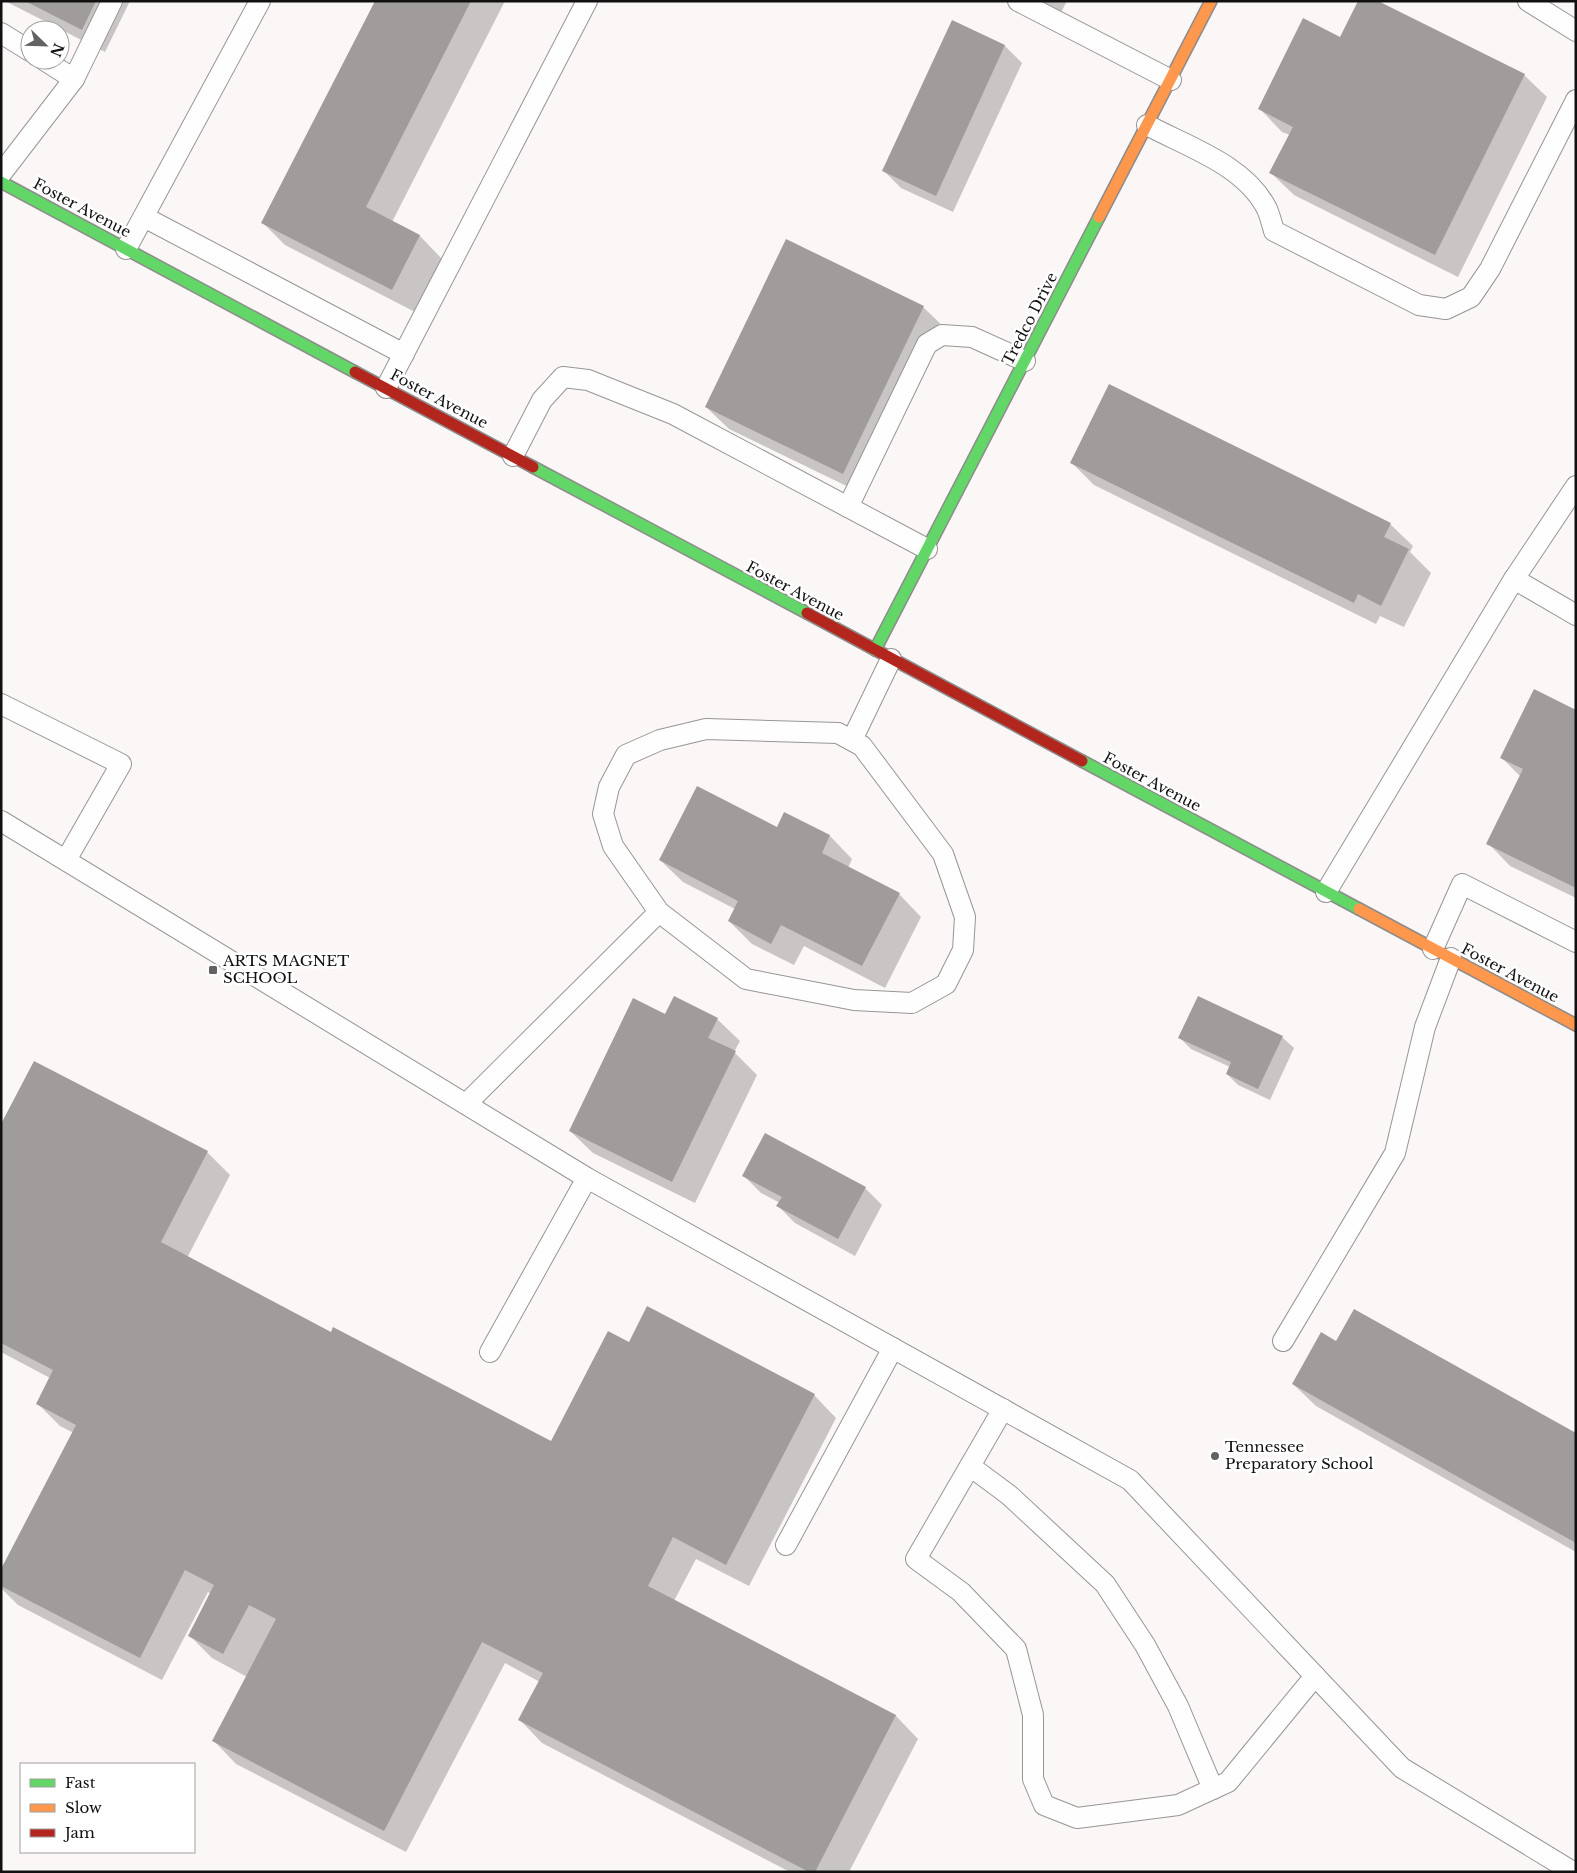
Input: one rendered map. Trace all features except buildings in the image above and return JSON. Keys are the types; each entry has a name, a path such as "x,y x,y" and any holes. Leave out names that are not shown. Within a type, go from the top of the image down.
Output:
{"main road":[{"name":"Tredco Drive","path":"883,655 927,549 1211,1"},
{"name":"Foster Avenue","path":"1,182 1576,1025"}],"lane":[{"path":"1,174 74,79 112,1"},
{"path":"126,249 260,1"},
{"path":"386,388 587,1"},
{"path":"1018,1 1171,80"},
{"path":"1528,1 1576,31"},
{"path":"1,33 20,45"},
{"path":"60,70 74,79"},
{"path":"1147,125 1233,170 1248,183 1267,209 1274,231 1419,305 1446,309 1471,297 1490,269 1576,100"},
{"path":"144,217 404,354"},
{"path":"848,507 927,344 942,335 972,336 1025,361"},
{"path":"513,456 542,400 563,377 588,380 673,414 927,549"},
{"path":"1326,892 1514,579 1576,486"},
{"path":"1514,579 1576,615"},
{"path":"852,740 883,655"},
{"path":"1,704 121,764 66,860"},
{"path":"706,729 838,733 862,746 943,854 965,917 963,950 946,984 912,1003 854,1000 746,979 659,912 613,846 603,814 609,787 626,755 660,740 706,729"},
{"path":"1,821 587,1178 1130,1480 1402,1768 1573,1872"},
{"path":"1433,949 1462,884 1576,942"},
{"path":"466,1104 659,912"},
{"path":"1283,1341 1395,1153 1425,1027 1451,958"},
{"path":"490,1352 587,1178"},
{"path":"786,1545 893,1348"},
{"path":"1003,1409 916,1559 961,1592 1016,1649 1033,1715 1033,1779 1044,1805 1077,1818 1178,1805 1228,1782 1315,1676"},
{"path":"970,1466 1009,1494 1105,1584 1146,1645 1178,1706 1213,1789"}],"traffic: fast":[{"path":"1,182 355,372"},
{"path":"875,650 1099,217"},
{"path":"533,467 807,613"},
{"path":"1082,761 1359,909"}],"traffic: slow":[{"path":"1099,217 1211,1"},
{"path":"1359,909 1576,1025"}],"traffic: jam":[{"path":"355,372 533,467"},
{"path":"807,613 1082,761"}],"place":[{"name":"ARTS MAGNET SCHOOL","path":"213,970"},
{"name":"Tennessee Preparatory School","path":"1215,1456"}]}
